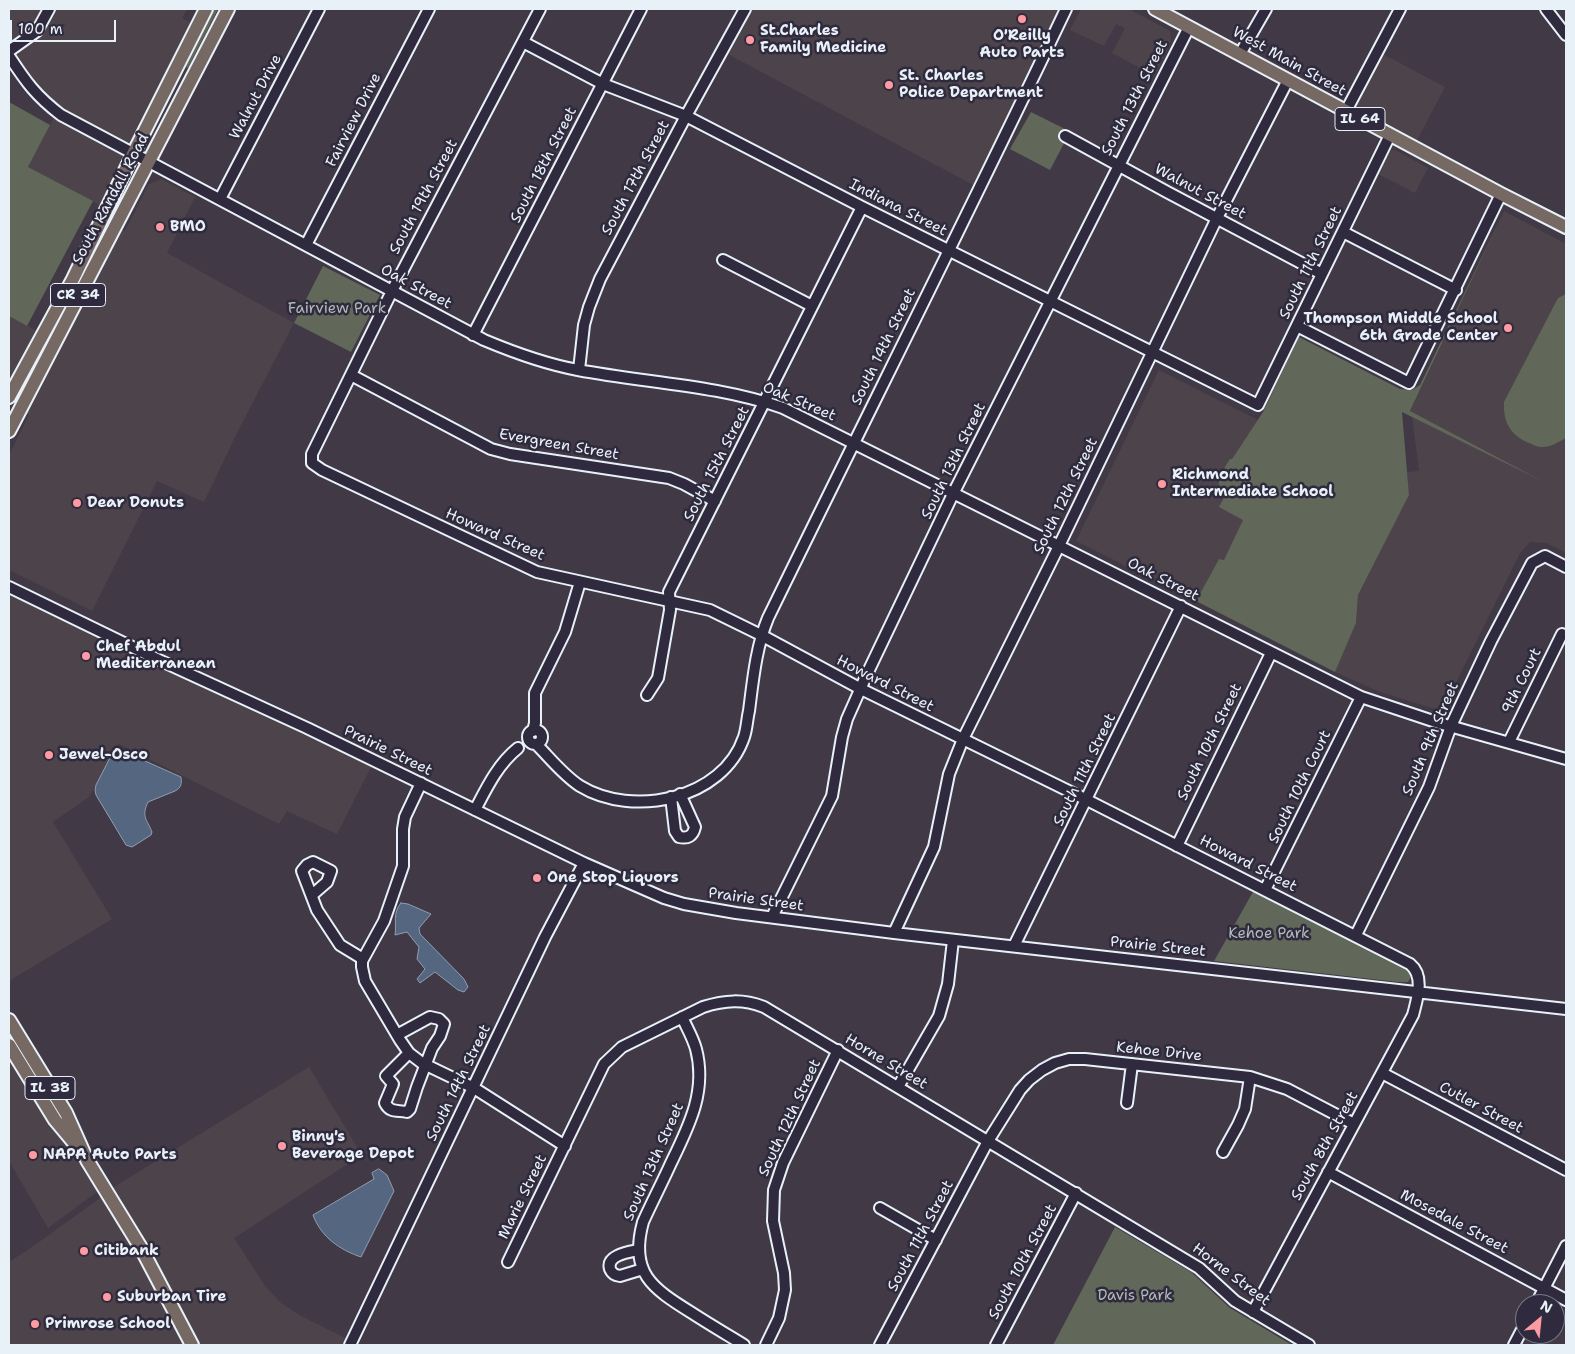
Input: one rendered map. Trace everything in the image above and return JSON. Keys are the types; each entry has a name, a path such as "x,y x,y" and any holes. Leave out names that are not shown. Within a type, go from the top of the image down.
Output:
{"main road":[{"name":"South Randall Road","path":"9,397 73,279 206,9"},
{"name":"South Randall Road","path":"9,431 228,9"},
{"name":"West Main Street","path":"1155,9 1566,227"},
{"name":"IL 38","path":"9,1020 66,1113 87,1160"},
{"name":"IL 38","path":"9,1045 55,1120 87,1160 141,1248 178,1315 192,1345"}],"street":[{"path":"9,51 38,31 50,9"},
{"name":"Walnut Drive","path":"220,199 319,9"},
{"name":"Fairview Drive","path":"306,245 428,9"},
{"name":"South 19th Street","path":"312,454 392,291 540,9"},
{"name":"South 18th Street","path":"473,335 641,9"},
{"name":"South 17th Street","path":"579,370 584,325 588,308 600,279 745,9"},
{"name":"South 14th Street","path":"535,738 549,756 579,785 603,796 631,802 695,790 710,781 725,768 738,749 747,724 761,635 853,442 1066,9"},
{"path":"1240,54 1266,9"},
{"path":"1346,112 1400,9"},
{"path":"1546,9 1566,35"},
{"name":"South 13th Street","path":"772,917 832,796 842,737 847,719 861,689 954,492 1189,27"},
{"name":"Indiana Street","path":"523,42 603,84 686,116 862,207 1259,404"},
{"name":"Oak Street","path":"9,56 26,84 44,102 61,115 134,152 473,335 524,356 579,370 709,389 765,402 797,414 1361,697 1450,726 1566,759"},
{"name":"South 12th Street","path":"894,933 934,847 949,774 963,739 1217,218 1288,80"},
{"name":"South 11th Street","path":"1259,404 1390,135"},
{"name":"Walnut Street","path":"1065,136 1322,274"},
{"path":"1296,326 1409,383 1456,290 1501,194"},
{"name":"South 15th Street","path":"647,695 658,678 670,610 669,592 862,207"},
{"path":"1344,232 1456,290"},
{"path":"723,260 812,306"},
{"name":"Evergreen Street","path":"351,375 491,449 510,454 669,478 715,501"},
{"name":"Howard Street","path":"312,454 312,463 322,470 537,572 710,610 861,689 1087,800 1410,964 1416,969 1418,974 1418,992"},
{"name":"South 9th Street","path":"1356,935 1429,787 1450,726 1532,562 1545,556 1566,567"},
{"path":"475,810 497,770 507,757 535,738 535,693 565,632 580,582"},
{"name":"Prairie Street","path":"9,587 584,862 664,898 684,904 894,933 1566,1009"},
{"name":"South 11th Street","path":"1014,946 1181,606"},
{"name":"9th Court","path":"1510,742 1562,634"},
{"name":"South 10th Street","path":"1177,846 1271,653"},
{"name":"South 10th Court","path":"1265,890 1361,697"},
{"path":"421,783 402,829 403,866 384,921 363,959 362,967 366,981 409,1053 426,1064 474,1088 565,1146"},
{"name":"South 14th Street","path":"350,1345 545,937 584,862"},
{"path":"312,895 317,910 340,944 363,959"},
{"path":"898,1087 939,1016 946,993 953,940"},
{"name":"South 8th Street","path":"1253,1312 1413,1015 1418,992"},
{"name":"Horne Street","path":"565,1146 604,1064 610,1056 622,1047 703,1007 729,1001 753,1003 764,1007 838,1050 1199,1268 1235,1301 1309,1345"},
{"path":"397,1035 430,1017 439,1019 444,1024 440,1036 432,1048 410,1109 407,1112 395,1112 387,1108 385,1103 393,1084 386,1076 409,1053"},
{"name":"South 13th Street","path":"641,1265 638,1250 642,1222 688,1127 695,1110 698,1094 699,1080 695,1048 682,1017"},
{"name":"South 12th Street","path":"766,1345 779,1318 785,1290 784,1273 773,1221 774,1190 783,1162 838,1050"},
{"name":"Kehoe Drive","path":"988,1141 1020,1090 1029,1080 1055,1063 1069,1059 1085,1059 1250,1077 1287,1089 1354,1124"},
{"path":"1127,1103 1132,1064"},
{"name":"Cutler Street","path":"1382,1073 1566,1170"},
{"path":"1223,1152 1245,1109 1250,1077"},
{"name":"South 11th Street","path":"880,1345 988,1141"},
{"name":"Marie Street","path":"508,1262 565,1146"},
{"name":"Mosedale Street","path":"1328,1172 1566,1300"},
{"name":"South 10th Street","path":"996,1345 1076,1193"},
{"path":"880,1208 936,1240"},
{"path":"1541,1294 1566,1246"},
{"path":"638,1250 614,1257 610,1262 610,1268 613,1273 620,1276 641,1265 656,1289 666,1297 744,1345"}],"shaded area":[{"path":"9,9 187,9 182,18 194,24 131,146 62,112 45,98 13,57 19,53 9,39"},
{"path":"747,9 1063,9 977,187 724,52"},
{"path":"1081,9 1129,9 1170,31 1171,41 1155,76 1112,53 1125,28 1116,24 1104,46 1070,30"},
{"path":"1379,52 1445,87 1414,146 1348,111"},
{"path":"55,115 129,153 103,207 28,167"},
{"path":"1395,150 1428,168 1415,193 1378,174 1390,151"},
{"path":"161,179 195,197 167,253 294,323 237,433 204,502 157,481 92,611 9,570 9,455 29,415 23,411 119,228 125,231 149,184"},
{"path":"1504,211 1566,244 1566,553 1547,543 1530,542 1520,553 1442,711 1380,692 1335,672 1356,623 1358,595 1409,495 1407,472 1419,471 1412,416 1512,465 1410,412"},
{"path":"9,316 41,333 9,395"},
{"name":"Richmond Intermediate School","path":"1159,370 1258,420 1219,476 1225,496 1244,520 1224,560 1219,559 1196,601 1076,541"},
{"path":"9,593 373,763 337,834 287,811 279,824 119,744 89,797 53,822 112,919 9,981"},
{"path":"9,1046 101,1189 48,1228 9,1161"},
{"path":"309,1067 357,1147 366,1152 234,1238 265,1286 281,1303 301,1316 349,1340 346,1345 196,1345 109,1190"},
{"path":"104,1195 189,1345 9,1345 9,1262"}],"green space":[{"path":"213,9 218,9 188,68 186,67"},
{"path":"9,102 50,125 28,167 93,201 27,326 9,316"},
{"path":"1031,112 1063,128 1069,134 1050,170 1010,149"},
{"path":"1504,211 1410,411 1542,481 1402,412 1409,495 1358,595 1356,623 1335,672 1196,601 1219,559 1224,560 1243,520 1219,507 1225,496 1219,492 1219,476 1263,412 1299,337 1400,389 1412,390 1420,385"},
{"name":"Fairview Park","path":"323,266 380,295 351,352 294,323"},
{"path":"1566,294 1566,438 1551,446 1539,447 1522,440 1512,432 1506,422 1504,402 1558,298"},
{"name":"Kehoe Park","path":"1254,890 1412,970 1413,974 1408,982 1398,982 1214,961"},
{"name":"Davis Park","path":"1115,1227 1191,1272 1230,1308 1292,1345 1053,1345"}],"water":[{"path":"118,749 181,777 179,789 148,802 145,815 152,832 151,835 132,847 126,845 96,795 95,790 113,752"},
{"path":"401,903 431,914 419,928 420,934 464,979 468,987 464,992 458,990 435,972 420,983 417,979 425,969 417,959 419,947 407,932 395,935 396,915"},
{"path":"379,1169 387,1175 394,1191 361,1257 346,1251 332,1242 316,1223 313,1215 374,1179 372,1173"}],"place":[{"name":"O'Reilly Auto Parts","path":"1022,19"},
{"name":"St.Charles Family Medicine","path":"750,40"},
{"name":"St. Charles Police Department","path":"889,85"},
{"name":"BMO","path":"160,227"},
{"name":"Thompson Middle School 6th Grade Center","path":"1508,328"},
{"name":"Richmond Intermediate School","path":"1162,484"},
{"name":"Dear Donuts","path":"77,503"},
{"name":"Chef Abdul Mediterranean","path":"86,656"},
{"name":"Jewel-Osco","path":"49,755"},
{"name":"One Stop Liquors","path":"537,878"},
{"name":"Binny's Beverage Depot","path":"282,1146"},
{"name":"NAPA Auto Parts","path":"33,1155"},
{"name":"Citibank","path":"84,1251"},
{"name":"Suburban Tire","path":"107,1297"},
{"name":"Primrose School","path":"35,1324"}]}
